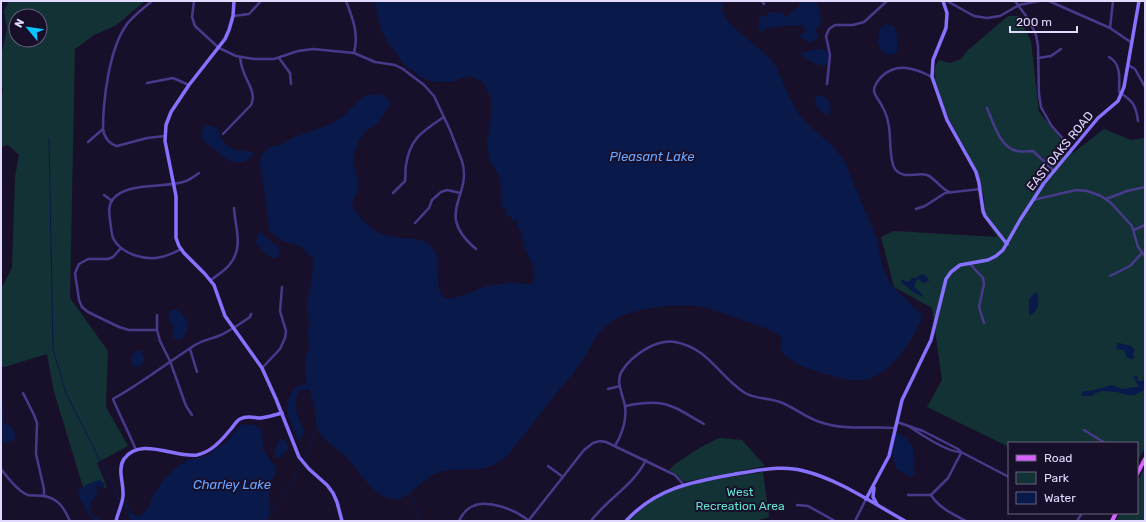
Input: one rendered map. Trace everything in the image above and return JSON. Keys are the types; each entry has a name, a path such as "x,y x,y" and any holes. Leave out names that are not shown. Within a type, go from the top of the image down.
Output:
{"main road":[{"path":"1138,472 1145,459"}],"street":[{"path":"152,1 130,21 120,35 112,58 109,73 104,104 103,129 109,142 117,146 147,138 165,136"},
{"path":"194,1 192,17 195,26 219,48 231,54 260,60 279,58 308,49 354,53 374,62 395,65 403,69 424,85 434,96 464,165 464,178 455,210 456,219 463,238 476,249"},
{"path":"234,1 233,16 228,34 219,48 188,85 169,116 165,136 174,184 176,204 175,234 181,249 211,280 224,314 262,368 299,457 333,493 342,521"},
{"path":"233,16 249,14 261,1"},
{"path":"346,1 356,33 357,42 354,53"},
{"path":"827,84 830,55 826,36 829,29 835,25 853,25 864,22 887,1"},
{"path":"943,1 947,13 946,28 934,60 932,78 947,120 976,172 985,216 1007,244"},
{"path":"947,1 970,14 983,18 1000,16 1019,5 1039,1"},
{"path":"1016,1 1034,29 1037,40 1039,94 1041,107 1051,125 1072,149"},
{"path":"1048,1 1110,28 1132,42"},
{"path":"1110,28 1113,1"},
{"name":"EAST OAKS ROAD","path":"866,499 889,456 905,393 925,356 931,340 946,279 957,267 992,258 1002,250 1044,183 1098,118 1115,104 1122,94 1139,1"},
{"path":"1038,58 1051,56 1061,49"},
{"path":"223,134 251,105 253,100 252,93 242,70 240,57"},
{"path":"1109,57 1112,58 1119,68 1119,92 1134,104 1138,122"},
{"path":"279,58 290,73 291,84"},
{"path":"1128,65 1134,69 1145,87"},
{"path":"932,78 920,71 909,68 897,68 882,76 876,84 874,91 885,111 888,122 894,168 904,175 930,176 949,192"},
{"path":"147,83 170,78 188,85"},
{"path":"987,108 1001,140 1010,148 1017,151 1033,151 1054,172"},
{"path":"393,193 405,181 406,164 413,141 424,130 444,117"},
{"path":"88,142 103,129"},
{"path":"181,249 165,256 155,258 131,253 121,248 116,242 112,232 109,208 112,201 117,196 135,188 174,184 186,181 199,173"},
{"path":"1106,198 1127,190 1145,187"},
{"path":"916,210 922,208 941,194 980,189"},
{"path":"415,223 429,208 432,200 441,192 447,190 460,193"},
{"path":"1033,200 1076,190 1092,192 1106,198 1130,223 1134,230 1138,247 1144,254 1130,266 1110,276"},
{"path":"104,195 112,201"},
{"path":"211,280 230,265 237,251 238,242 234,208"},
{"path":"1134,230 1145,225"},
{"path":"121,248 110,258 105,260 88,259 79,264 75,273 79,300 82,307 90,313 118,327 129,330 157,330"},
{"path":"968,263 983,278 984,284 979,307 984,323"},
{"path":"262,368 280,349 285,338 286,331 280,311 282,286"},
{"path":"136,450 113,399 130,390 157,372 170,361 201,342 220,335 233,328 250,317 251,314"},
{"path":"158,315 157,330 161,345 170,361 186,406 192,415"},
{"path":"615,446 622,430 625,406 620,386 620,372 635,357 648,348 662,342 676,342 701,352 735,386 750,396 780,402 812,419 844,428 895,428"},
{"path":"190,349 197,372"},
{"path":"608,389 620,386"},
{"path":"23,393 37,423 36,454 44,489 44,496"},
{"path":"625,406 652,403 668,405 704,424"},
{"path":"116,521 124,496 122,465 127,456 136,450 152,449 190,455 201,454 210,450 219,443 241,418 263,417 282,413"},
{"path":"897,422 932,435 1008,476"},
{"path":"1084,430 1103,442"},
{"path":"459,521 467,509 474,505 482,504 508,509 519,513 529,521 584,450 596,442 603,441 646,460 675,475 683,484"},
{"path":"908,495 931,495 948,478 961,452"},
{"path":"591,521 601,508 635,476 646,460"},
{"path":"548,466 563,477"},
{"path":"626,521 650,500 683,484 767,469 789,468 803,470 822,477 857,494 904,521"},
{"path":"1,470 12,483 28,495 44,496 54,499 60,503 70,521"},
{"path":"875,484 873,496 876,503 881,508"},
{"path":"931,495 944,509 966,521"},
{"path":"855,521 866,499"},
{"path":"797,505 808,506 835,521"}],"green space":[{"path":"9,1 145,1 115,26 94,35 75,49 70,298 108,351 106,407 128,446 97,463 107,487 103,489 105,484 90,483 83,487 54,392 47,354 4,367 1,366 1,289 12,268 15,177 19,155 8,145 1,147 1,96 3,91 1,83 1,56 7,29 4,11"},
{"path":"1008,16 1018,16 1031,41 1039,112 1073,153 1104,129 1131,140 1145,138 1145,447 1138,460 1138,442 1008,442 1008,447 927,407 942,380 932,308 894,287 881,237 894,231 997,237 986,218 984,210 984,197 975,170 967,151 945,110 935,82 935,70 939,60 950,63 961,59 967,51"},
{"name":"West Recreation Area","path":"720,438 742,440 765,466 684,482 676,474 669,470 693,452"},
{"path":"1145,467 1145,521 1116,521 1120,514 1138,514 1138,480"},
{"name":"West Recreation Area","path":"763,472 769,517 756,521 629,521 655,499 680,488 708,481"}],"water":[{"name":"Pleasant Lake","path":"375,1 723,1 722,11 728,22 775,64 792,103 800,116 832,145 844,160 877,239 882,264 888,280 920,313 922,317 907,346 891,365 882,372 863,380 851,380 817,372 797,364 781,351 782,339 775,332 716,310 700,307 673,306 635,311 624,315 601,331 582,362 508,455 500,462 484,468 440,472 428,478 407,495 396,499 381,495 367,483 349,460 319,432 316,423 315,406 309,389 300,390 297,396 295,406 297,415 304,429 302,438 298,440 288,415 288,399 295,388 306,384 305,365 306,356 309,349 309,319 307,313 307,302 312,278 313,259 301,246 285,242 270,232 260,168 261,155 270,147 283,144 292,138 329,125 345,115 366,95 374,94 385,96 391,103 377,124 367,130 360,139 355,151 353,162 359,183 352,204 365,223 384,235 427,243 433,249 436,256 438,263 440,292 444,298 463,296 492,285 513,283 532,284 534,279 534,270 524,245 522,234 518,228 518,222 514,220 512,222 511,217 506,215 507,210 502,208 500,179 489,158 487,141 491,117 491,99 484,84 470,76 453,82 434,82 420,77 405,66 389,45 382,32"},
{"path":"800,1 817,1 821,20 815,32 819,35 815,40 810,43 800,37 805,30 803,25 769,28 768,26 762,32 758,28 760,16 762,15 765,18 768,12 783,13 785,17 789,16 792,11 799,6"},
{"path":"886,24 894,26 898,40 896,53 890,55 881,51 878,42 879,29"},
{"path":"817,49 825,50 829,53 827,65 817,64 801,55 801,53"},
{"path":"819,95 830,102 831,105 828,116 820,111 817,106 815,97"},
{"path":"210,125 217,128 227,146 235,150 253,153 253,155 247,160 240,162 233,162 226,159 202,139 201,136 204,127"},
{"path":"260,232 278,247 280,251 274,259 259,247 256,242"},
{"path":"922,274 928,278 929,281 923,283 919,279 916,281 914,287 922,294 923,297 913,292 901,282 901,279 908,282 912,278 916,278"},
{"path":"1036,292 1038,294 1037,307 1036,310 1029,316 1029,299"},
{"path":"173,309 182,314 187,323 184,337 179,340 173,337 173,326 169,317 169,312"},
{"path":"1119,343 1131,346 1135,350 1133,354 1134,359 1127,358 1124,350 1116,349 1117,344"},
{"path":"137,350 141,351 145,360 141,366 137,367 132,364 131,357"},
{"path":"1133,376 1137,376 1138,381 1142,381 1145,378 1145,390 1134,395 1102,391 1091,396 1082,396 1081,394 1084,391 1090,391 1112,385 1122,389 1137,387 1138,385"},
{"path":"1,398 4,405 5,424 12,428 15,432 14,440 2,444 1,443"},
{"name":"Charley Lake","path":"243,424 255,425 262,430 263,448 275,467 275,473 269,489 270,512 267,521 135,521 130,519 125,504 127,503 130,513 141,517 164,479 179,465 188,460 210,455 215,449 228,441 235,431"},
{"path":"896,433 908,440 911,445 915,463 914,476 911,477 896,468 892,453"},
{"path":"281,439 287,443 288,450 278,458 275,458 276,447"},
{"path":"100,480 105,484 103,489 99,484 97,487 97,494 91,503 91,514 102,521 96,521 88,513 77,492 90,483"}],"waterway":[{"path":"49,138 53,349 66,393 119,501"},
{"path":"304,459 314,434 318,430"},
{"path":"270,512 278,506 302,463"},
{"path":"408,493 414,502 419,521"}]}
